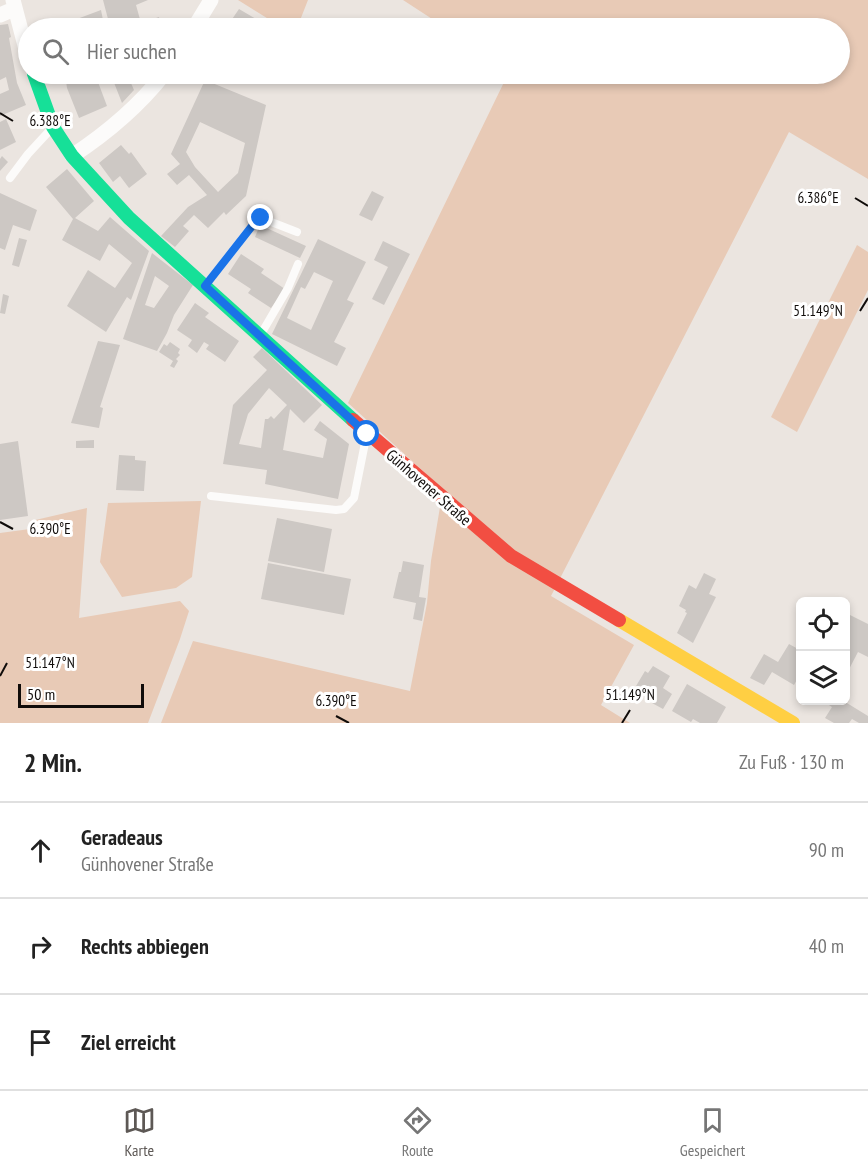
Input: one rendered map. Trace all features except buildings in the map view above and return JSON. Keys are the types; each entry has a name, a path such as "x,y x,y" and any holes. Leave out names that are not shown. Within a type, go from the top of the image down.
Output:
{"street":[{"path":"200,18 211,0"},
{"path":"0,15 14,4 18,19"},
{"name":"Günhovener Straße","path":"37,84 53,127 72,156 129,218 367,434 511,556 793,723"},
{"path":"72,156 101,137 146,97 156,84"}],"lane":[{"path":"10,178 53,127"},
{"path":"205,286 256,221 261,218 297,232"},
{"path":"260,336 288,288 298,264"},
{"path":"211,496 344,509 354,498 367,434"}],"shaded area":[{"path":"238,0 308,0 301,18 267,18"},
{"path":"403,0 868,0 868,179 789,132 551,596 634,645 601,705 630,723 161,723 193,641 410,691 427,603 431,561 443,489 348,403 503,84 850,84 850,18 431,18"},
{"path":"857,245 868,252 868,290 797,432 771,417"},
{"path":"201,501 192,577 176,588 122,597 100,562 108,503"},
{"path":"87,508 79,618 180,601 189,611 148,723 0,723 0,533 30,529 31,521"}],"traffic: fast":[{"path":"38,84 53,127 72,156 129,218 353,420"}],"traffic: slow":[{"path":"619,620 793,723"}],"traffic: jam":[{"path":"353,420 511,556 619,620"}],"route":[{"path":"261,218 256,221 205,286 367,434"}]}
